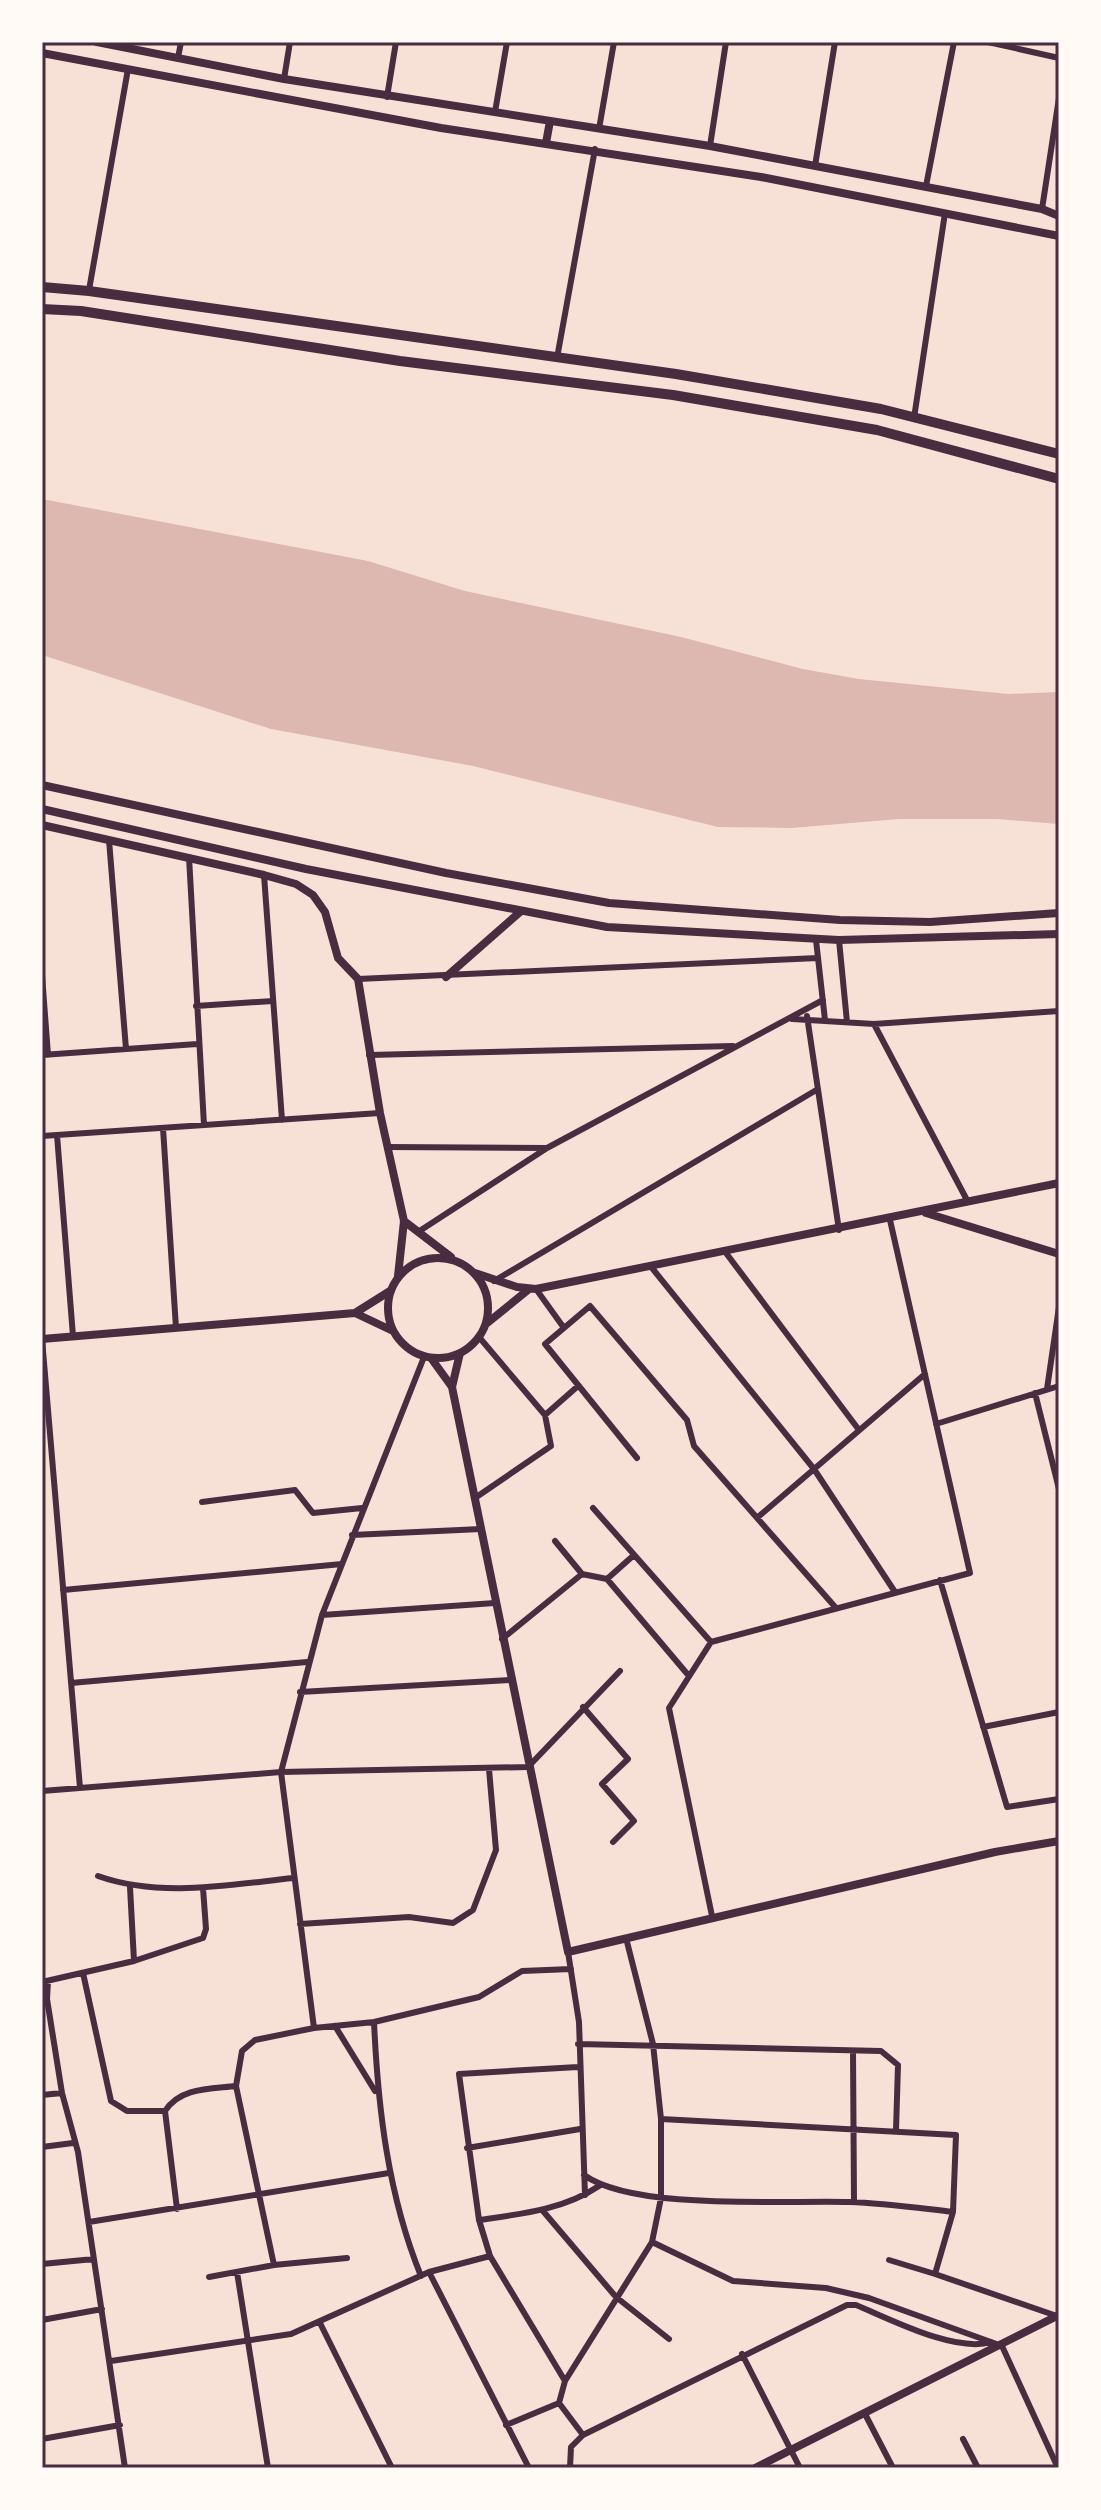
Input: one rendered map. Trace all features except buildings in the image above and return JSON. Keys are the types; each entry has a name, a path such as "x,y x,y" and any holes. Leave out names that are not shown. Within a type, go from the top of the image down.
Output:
{"main road":[{"path":"42,287 89,291 731,383 914,418 1059,454"},
{"path":"42,309 81,311 400,361 728,405 877,430 1059,479"},
{"path":"728,405 731,383"},
{"path":"762,411 766,389"}],"street":[{"path":"97,42 387,97 710,146 1042,209 1059,216"},
{"path":"178,58 181,42"},
{"path":"284,79 290,42"},
{"path":"387,97 396,42"},
{"path":"495,112 507,42"},
{"path":"599,129 614,42"},
{"path":"710,146 726,42"},
{"path":"815,166 835,42"},
{"path":"926,186 954,42"},
{"path":"988,42 1059,58"},
{"path":"42,53 441,128 595,149 1059,236"},
{"path":"89,291 128,69"},
{"path":"1042,209 1059,98"},
{"path":"546,143 550,121"},
{"path":"557,359 595,149"},
{"path":"914,418 945,213"},
{"path":"42,785 446,873 609,903 816,919 930,922 1059,913"},
{"path":"42,809 306,869 607,927 816,940 1059,934"},
{"path":"42,825 264,875 296,884 313,895 325,912 338,958 358,979 380,1113 404,1221 398,1276 390,1291 388,1318 393,1331 411,1351 427,1357 460,1353 479,1337 485,1325 487,1298 475,1273"},
{"path":"109,840 126,1049"},
{"path":"189,857 197,1044 204,1125"},
{"path":"264,875 282,1120"},
{"path":"446,977 520,912"},
{"path":"930,922 931,939"},
{"path":"816,940 825,1020"},
{"path":"839,940 847,1022"},
{"path":"358,979 818,958"},
{"path":"42,975 45,1055 197,1044"},
{"path":"418,1232 547,1148 823,1000"},
{"path":"196,1006 273,1001"},
{"path":"806,1009 839,1230"},
{"path":"788,1019 874,1024 1059,1011"},
{"path":"874,1024 968,1202"},
{"path":"369,1055 737,1046"},
{"path":"494,1281 818,1089"},
{"path":"42,1136 380,1113"},
{"path":"163,1128 176,1328"},
{"path":"57,1135 73,1336"},
{"path":"387,1147 547,1148"},
{"path":"404,1221 475,1273 494,1281 532,1289 652,1268 1059,1183"},
{"path":"925,1212 1059,1254"},
{"path":"712,1916 669,1708 711,1642 970,1573 890,1220"},
{"path":"726,1253 859,1430"},
{"path":"398,1276 424,1259 455,1260"},
{"path":"652,1268 814,1469 895,1592"},
{"path":"485,1325 532,1289"},
{"path":"532,1289 564,1328"},
{"path":"80,1788 42,1339 355,1313 390,1291"},
{"path":"637,1458 545,1344 590,1306 687,1420 694,1446 836,1608"},
{"path":"1047,1389 1059,1307"},
{"path":"355,1313 393,1331"},
{"path":"475,1498 551,1446 545,1415 479,1337"},
{"path":"460,1353 452,1387 571,1969 585,2195"},
{"path":"427,1357 452,1387"},
{"path":"314,2028 281,1772 307,1662 322,1615 362,1508 427,1357"},
{"path":"758,1517 925,1374"},
{"path":"545,1415 578,1386"},
{"path":"936,1424 1059,1386"},
{"path":"1035,1393 1059,1489"},
{"path":"202,1502 295,1490 313,1513 362,1508"},
{"path":"593,1508 711,1642"},
{"path":"352,1535 481,1529"},
{"path":"555,1541 582,1574 607,1579 689,1676"},
{"path":"607,1579 634,1555"},
{"path":"63,1590 342,1564"},
{"path":"502,1639 582,1574"},
{"path":"940,1580 1007,1807 1059,1799"},
{"path":"322,1615 495,1603"},
{"path":"71,1683 307,1662"},
{"path":"42,1791 281,1772 528,1767 620,1671"},
{"path":"300,1692 511,1680"},
{"path":"583,1707 628,1759 602,1784 634,1821 613,1842"},
{"path":"983,1727 1059,1712"},
{"path":"300,1924 409,1917 453,1923 466,1916 473,1910 496,1850 489,1769"},
{"path":"568,1952 712,1916 1059,1841"},
{"path":"98,1876 130,1887 203,1888 293,1878"},
{"path":"130,1887 134,1961"},
{"path":"125,2468 78,2152 73,2143 62,2093 44,2000 45,1982 134,1961 203,1938 206,1929 203,1888"},
{"path":"559,2403 565,2381 652,2242 661,2198 661,2119 653,2044 626,1938"},
{"path":"274,2265 262,2194 236,2086 242,2051 255,2040 314,2028 374,2022 479,1997 522,1971 571,1969"},
{"path":"83,1973 111,2101 127,2111 165,2111"},
{"path":"374,2022 377,2094 389,2173 421,2276"},
{"path":"335,2026 377,2094"},
{"path":"578,2044 881,2051 898,2065 896,2130"},
{"path":"853,2051 854,2202"},
{"path":"565,2381 490,2256 479,2220 459,2074 578,2067"},
{"path":"177,2209 165,2111 171,2101 191,2092 236,2086"},
{"path":"42,2095 62,2093"},
{"path":"661,2119 956,2135 953,2212 935,2274"},
{"path":"467,2148 580,2129"},
{"path":"42,2147 73,2143"},
{"path":"89,2222 389,2173"},
{"path":"584,2175 599,2186 661,2198 854,2202 953,2212"},
{"path":"479,2220 543,2211 585,2195 599,2186"},
{"path":"543,2211 616,2297 669,2339"},
{"path":"652,2242 733,2281 826,2288 869,2298 1002,2346 1058,2468"},
{"path":"111,2361 291,2334 429,2272 490,2256"},
{"path":"209,2277 274,2265 347,2258"},
{"path":"42,2264 94,2259"},
{"path":"889,2260 1058,2316"},
{"path":"237,2272 268,2468"},
{"path":"429,2272 529,2468"},
{"path":"570,2468 571,2447 583,2435 742,2354 847,2305 856,2305 958,2344 978,2346 991,2342"},
{"path":"42,2320 102,2309"},
{"path":"755,2468 1058,2316"},
{"path":"320,2323 392,2468"},
{"path":"742,2354 800,2468"},
{"path":"506,2425 559,2403"},
{"path":"559,2403 583,2435"},
{"path":"865,2414 893,2468"},
{"path":"42,2439 120,2425"},
{"path":"963,2439 978,2468"}],"shaded area":[{"path":"42,499 368,561 465,591 681,637 803,669 859,679 1008,694 1059,692 1059,824 997,819 899,819 792,828 718,827 473,766 271,729 42,655"}]}
